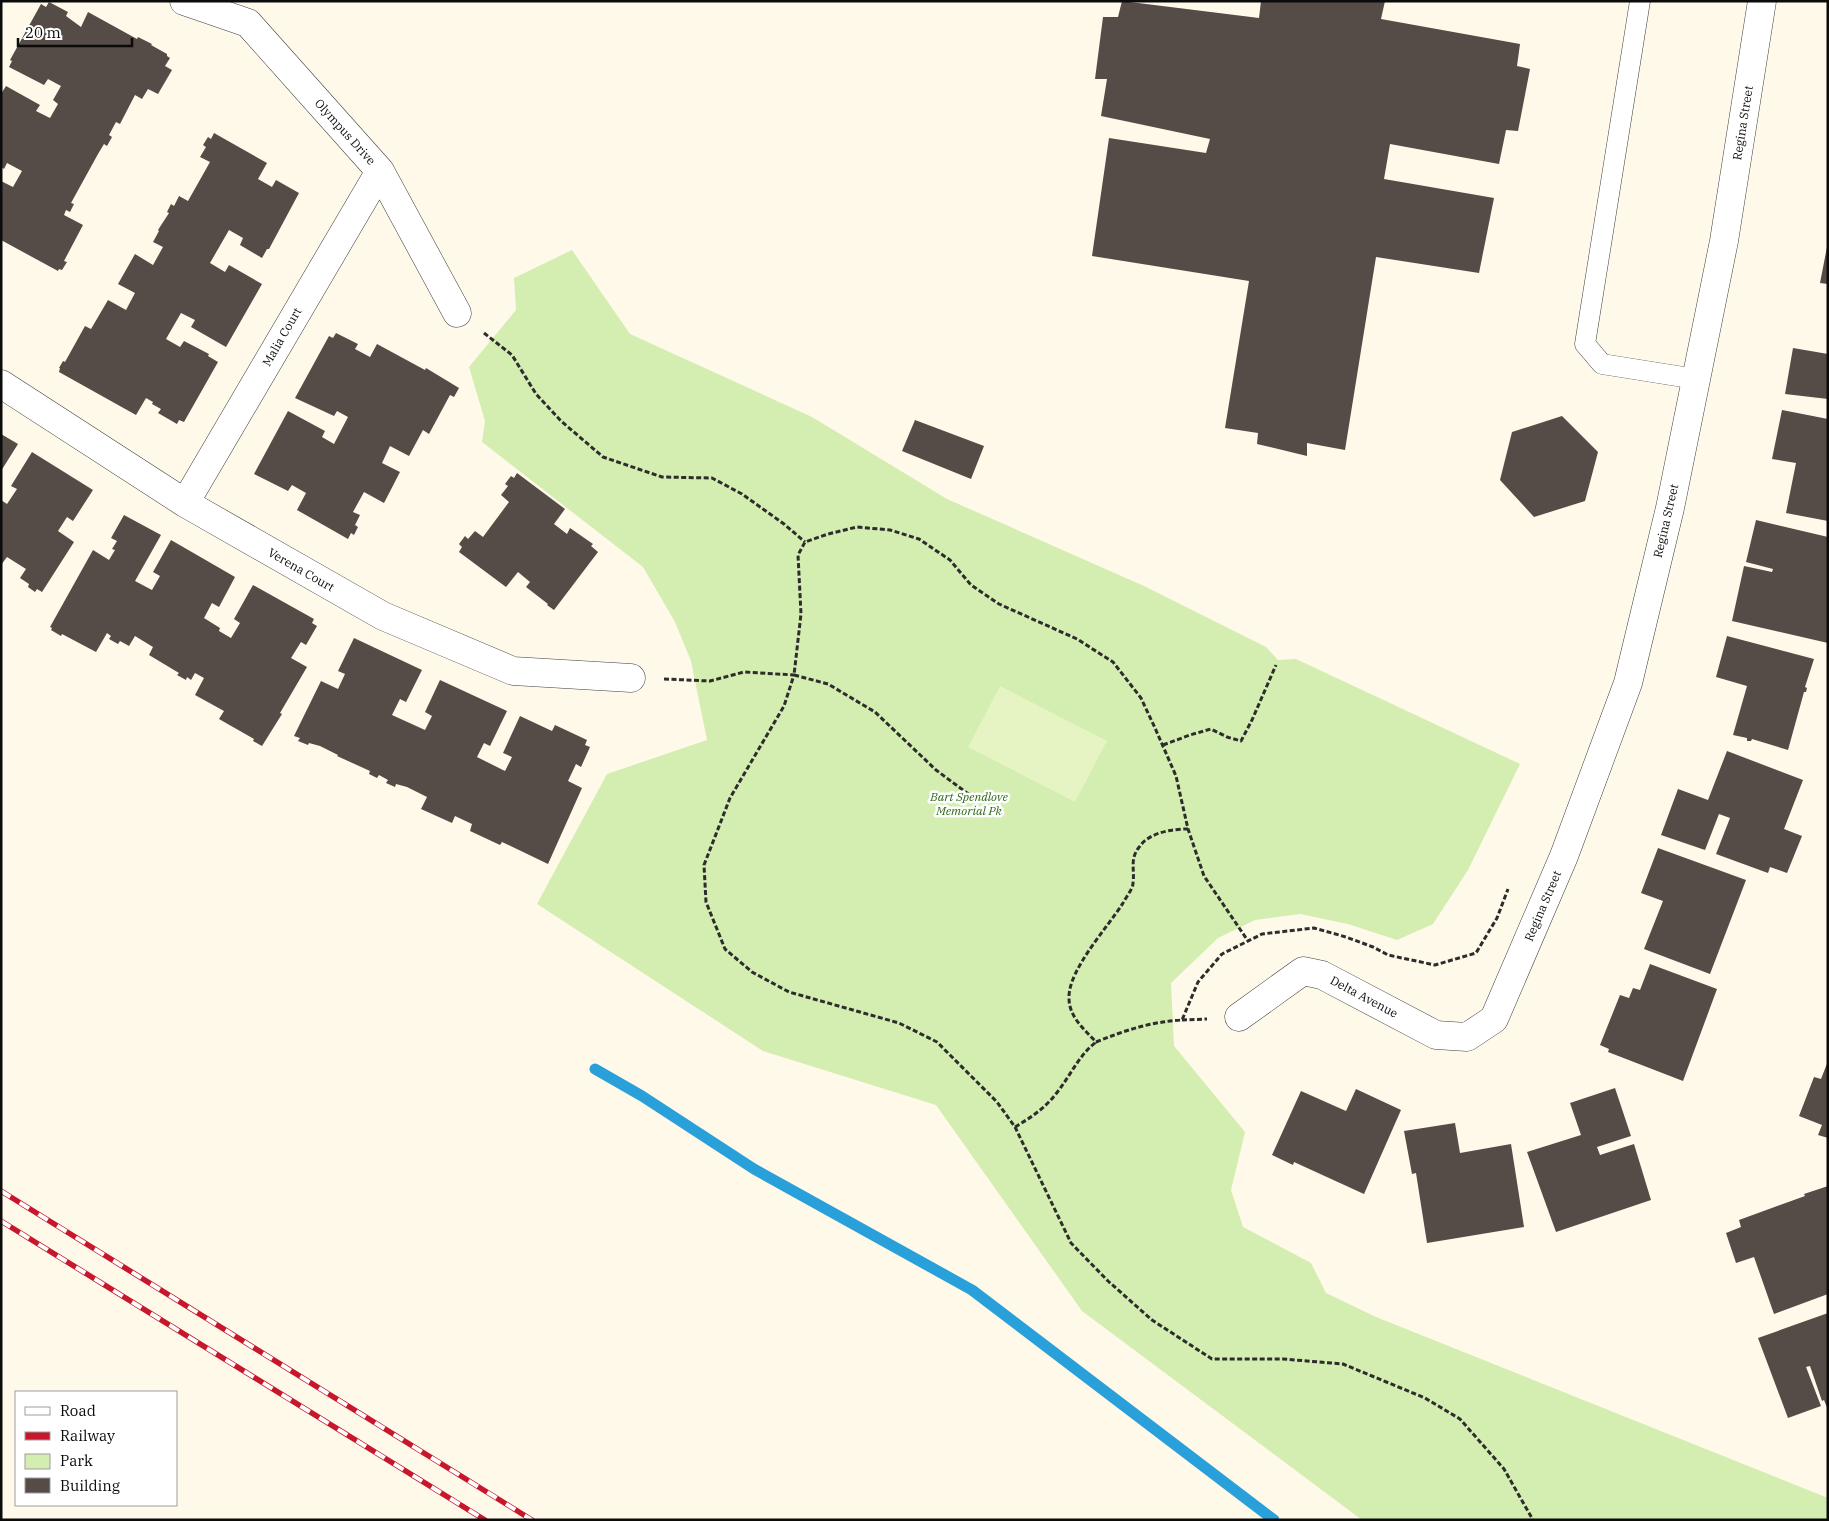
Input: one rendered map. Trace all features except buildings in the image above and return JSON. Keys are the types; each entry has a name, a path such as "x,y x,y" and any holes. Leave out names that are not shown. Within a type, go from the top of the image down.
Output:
{"street":[{"name":"Olympus Drive","path":"184,1 248,24 380,171 457,312"},
{"name":"Regina Street","path":"1494,1019 1564,856 1628,683 1670,508 1724,241 1762,1"},
{"name":"Malia Court","path":"184,503 380,171"},
{"name":"Verena Court","path":"1,384 184,503 383,616 513,671 631,678"},
{"name":"Delta Avenue","path":"1239,1017 1303,971 1322,975 1436,1035 1468,1037 1494,1019"}],"lane":[{"path":"1640,1 1585,344 1602,364 1696,379"}],"path":[{"path":"457,312 512,355 536,394 561,421 603,457 662,476 712,478 742,494 784,524 805,542"},
{"path":"1248,941 1204,876 1188,829 1176,776 1141,698 1113,662 1077,639 999,604 971,585 950,560 919,539 890,530 857,527 805,542 798,555 801,614 794,675 784,706 730,798 704,865 706,902 726,948 752,972 789,992 899,1023 936,1042 997,1102 1015,1127 1072,1243 1108,1281 1152,1320 1212,1359 1284,1359 1343,1364 1425,1398 1460,1418 1504,1469 1533,1520"},
{"path":"1163,746 1190,734 1211,729 1241,741 1276,666"},
{"path":"631,678 710,681 744,672 794,675 828,684 875,712 936,770 975,800"},
{"path":"1096,1042 1073,1017 1069,998 1074,973 1134,884 1132,862 1140,846 1155,835 1171,829 1188,829"},
{"path":"1015,1127 1040,1111 1056,1095 1085,1050 1096,1042 1122,1032 1159,1022 1182,1020 1198,982 1222,954 1262,934 1314,928 1355,941 1388,955 1435,965 1476,952 1497,918 1508,889"}],"green space":[{"name":"Bart Spendlove Memorial Pk","path":"572,250 630,334 812,417 947,499 1144,586 1266,647 1278,660 1296,659 1520,764 1468,870 1433,924 1397,940 1348,924 1300,914 1255,920 1218,938 1171,983 1174,1046 1245,1132 1231,1190 1243,1227 1311,1263 1326,1293 1376,1317 1828,1498 1828,1520 1362,1520 1082,1311 936,1105 763,1051 537,904 607,774 707,740 691,661 675,622 643,567 482,442 485,421 469,367 516,310 514,278"},
{"path":"1000,686 1107,741 1075,802 968,747"}],"waterway":[{"path":"595,1069 642,1096 754,1169 972,1290 1274,1520"}],"railway":[{"path":"1,1191 532,1520"},
{"path":"1,1221 485,1520"}]}
